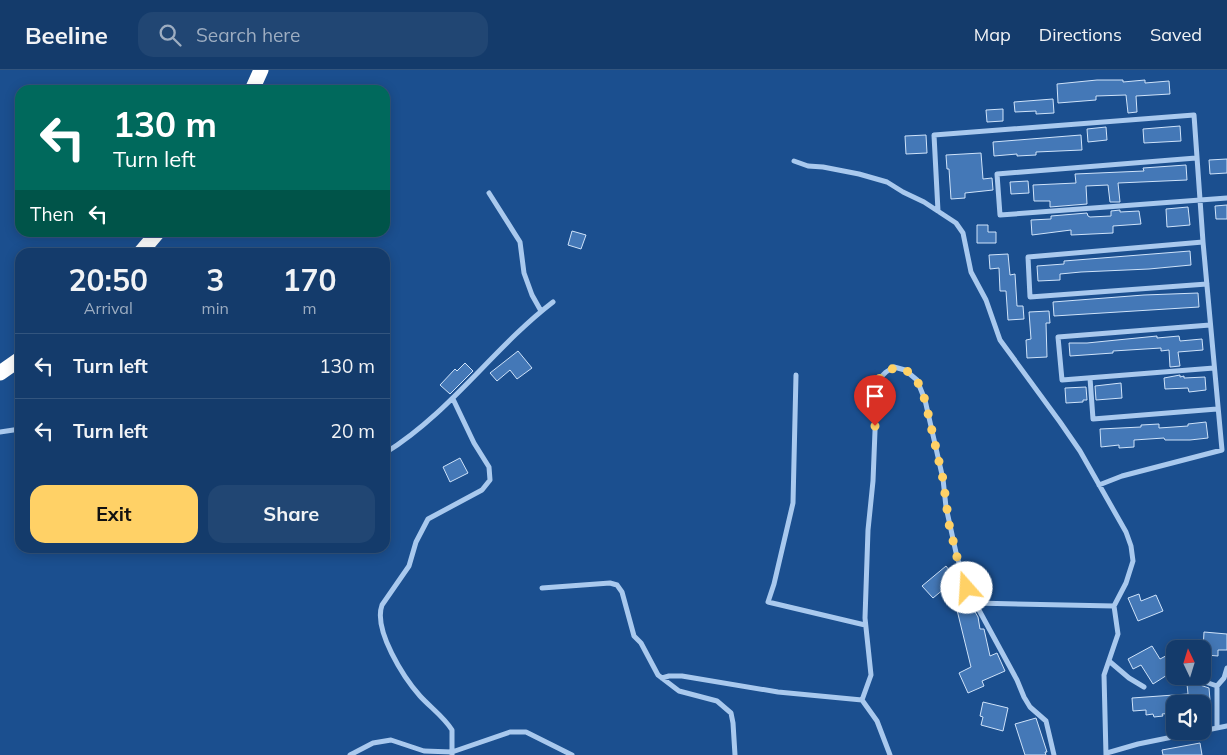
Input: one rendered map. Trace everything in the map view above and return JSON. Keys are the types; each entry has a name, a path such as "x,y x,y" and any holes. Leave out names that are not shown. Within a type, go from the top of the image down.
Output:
{"highway":[{"path":"254,85 262,70"},
{"path":"144,248 154,237"},
{"path":"0,363 15,356"},
{"path":"0,373 15,362"}],"street":[{"path":"938,211 934,135 1194,115 1203,242 1222,450 1122,476 1099,485"},
{"path":"1196,158 997,174 1000,215 1227,198"},
{"path":"794,162 858,174 887,182 938,211 961,229 971,272 986,300 1000,340 1060,422 1126,532 1131,546 1133,562 1126,583 1114,606 1118,634 1104,675 1107,754 1138,744 1227,726"},
{"path":"489,193 520,242 524,273 532,295 542,311"},
{"path":"1203,242 1028,257 1030,297 1207,284"},
{"path":"390,450 404,441 453,399 553,302"},
{"path":"1210,325 1058,337 1062,380 1214,368"},
{"path":"862,700 871,675 865,625 868,530 877,381 886,372 894,368 906,370 917,380 925,400 941,472 946,508 957,557 967,588 1017,680 1024,697 1030,707 1046,721 1054,755"},
{"path":"796,375 793,503 768,602 865,625"},
{"path":"1090,378 1093,419 1217,409"},
{"path":"452,754 452,730 418,694 405,676 390,650 384,634 380,610 410,566 416,542 428,520 482,490 490,480 489,467 474,442 453,399"},
{"path":"0,432 15,430"},
{"path":"542,588 610,583 617,585 622,592 634,636 641,643 658,675 679,691 717,701 731,713 735,755"},
{"path":"975,603 1114,606"},
{"path":"1109,661 1129,678 1144,687"},
{"path":"1216,728 1217,686 1224,678 1227,668"},
{"path":"662,678 682,676 778,692 862,700 877,721 890,755"},
{"path":"1211,684 1217,686"},
{"path":"350,755 373,743 391,740 424,751 452,754 510,732 526,732 572,755"}],"building":[{"path":"1097,80 1123,80 1123,82 1145,80 1145,83 1169,81 1170,94 1136,96 1137,112 1128,113 1126,95 1096,96 1096,100 1058,103 1057,84"},
{"path":"1053,99 1054,113 1036,114 1036,111 1015,112 1014,102"},
{"path":"1003,109 1003,121 987,122 986,110"},
{"path":"1180,126 1181,141 1144,143 1143,129"},
{"path":"1106,127 1107,140 1088,142 1087,129"},
{"path":"926,135 927,153 906,154 905,136"},
{"path":"1081,135 1082,150 1036,152 1036,155 994,156 993,142"},
{"path":"981,153 983,179 992,178 993,190 965,193 965,198 951,199 946,155"},
{"path":"1227,159 1227,173 1210,174 1209,160"},
{"path":"1186,165 1187,180 1118,183 1120,202 1110,202 1108,185 1086,186 1087,204 1050,207 1050,201 1034,201 1033,185 1076,183 1075,174 1144,171 1143,168"},
{"path":"1028,181 1029,193 1011,194 1010,182"},
{"path":"1227,205 1227,219 1216,219 1215,206"},
{"path":"1188,207 1190,225 1167,227 1166,209"},
{"path":"1120,210 1120,212 1139,211 1141,224 1113,226 1113,233 1071,235 1071,230 1032,235 1031,220 1087,213 1090,217 1111,216 1111,211"},
{"path":"977,225 988,225 988,232 996,232 996,243 977,243"},
{"path":"572,231 586,235 581,249 568,245"},
{"path":"1190,251 1191,265 1060,274 1060,280 1038,281 1037,266 1064,264 1064,261"},
{"path":"1008,254 1010,275 1015,274 1017,306 1023,306 1024,319 1008,320 1006,291 1000,291 999,268 990,269 989,255"},
{"path":"1198,293 1199,307 1054,316 1053,302"},
{"path":"1049,311 1050,323 1046,323 1047,357 1027,358 1026,340 1031,339 1029,312"},
{"path":"1157,336 1157,338 1179,336 1180,341 1202,339 1203,350 1178,352 1180,366 1170,367 1169,350 1161,351 1161,348 1070,356 1069,343"},
{"path":"518,351 532,368 517,379 510,370 497,381 490,373"},
{"path":"465,363 473,371 450,394 440,385 455,369 457,371"},
{"path":"1180,375 1180,377 1184,376 1184,378 1205,377 1206,390 1189,392 1188,388 1165,389 1164,378"},
{"path":"1121,383 1122,398 1096,400 1095,386"},
{"path":"1086,387 1087,400 1066,403 1065,388"},
{"path":"1206,422 1208,438 1190,440 1165,440 1164,438 1134,440 1134,447 1119,448 1119,445 1101,447 1100,429 1159,424 1159,428 1188,426 1188,424"},
{"path":"460,458 468,473 450,482 443,467"},
{"path":"946,566 956,579 933,598 922,586"},
{"path":"1139,594 1141,601 1156,595 1163,611 1138,621 1128,598"},
{"path":"971,605 978,617 980,629 984,629 990,656 997,653 1005,671 982,681 984,686 968,693 959,673 971,667 957,610"},
{"path":"1204,632 1227,634 1227,650 1218,650 1218,656 1211,655 1211,640 1204,640"},
{"path":"1152,646 1160,659 1166,656 1166,676 1153,684 1141,665 1133,669 1128,659"},
{"path":"1187,685 1200,685 1209,688 1210,695 1174,695 1188,694"},
{"path":"1166,696 1166,714 1154,717 1153,714 1146,715 1146,710 1133,711 1132,698"},
{"path":"983,702 1008,708 1003,731 981,725 983,717 980,716"},
{"path":"1036,718 1047,752 1045,752 1046,755 1025,755 1015,724"},
{"path":"1200,743 1202,755 1163,755 1162,750"}],"route":[{"path":"875,426 877,381 886,372 894,368 906,370 917,380 925,400 943,479 949,524 967,588"}]}
